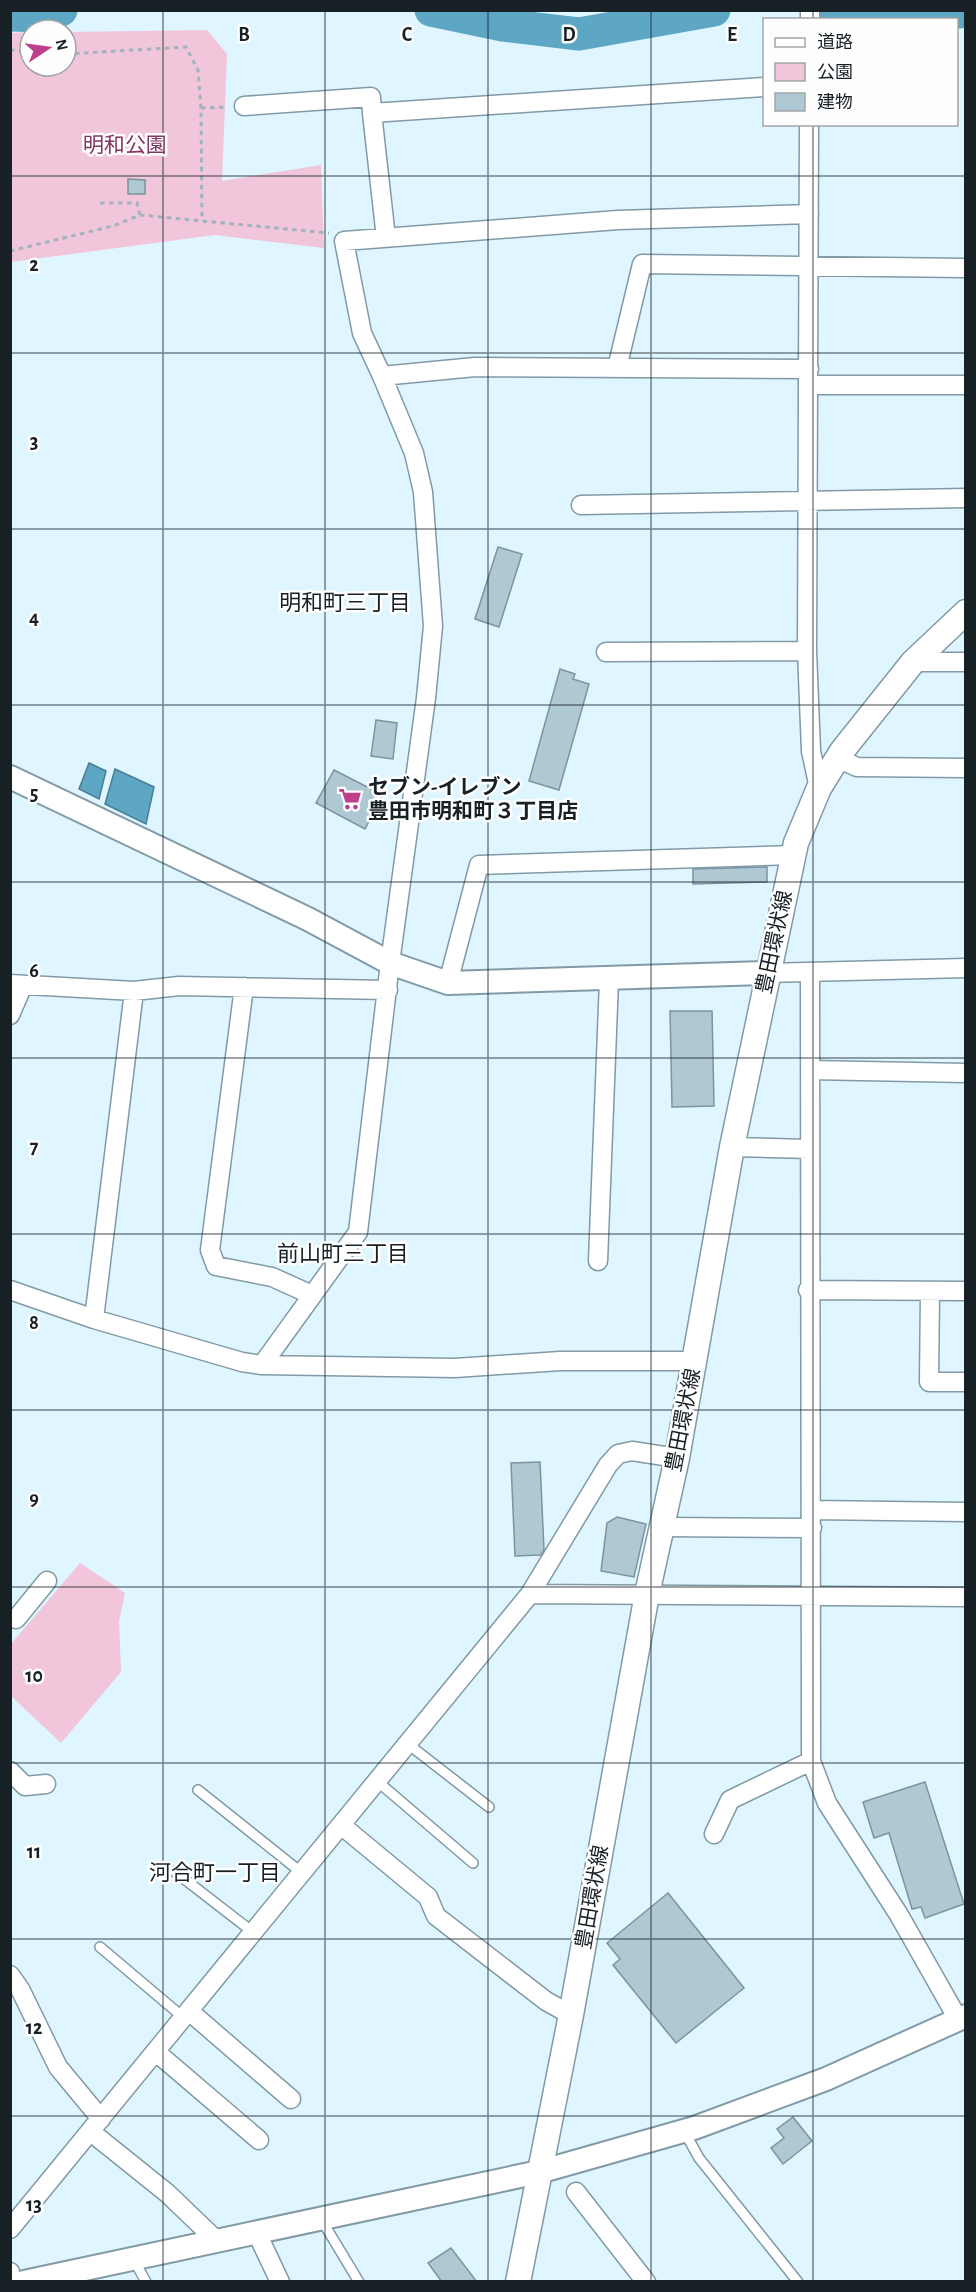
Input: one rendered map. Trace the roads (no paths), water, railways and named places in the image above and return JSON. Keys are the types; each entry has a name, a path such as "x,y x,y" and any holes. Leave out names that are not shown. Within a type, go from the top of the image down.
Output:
{"main road":[{"name":"豊田環状線","path":"518,2282 571,2015 647,1594 676,1458 732,1147 766,973 793,855 819,788 837,758 874,708 913,662 966,612"}],"street":[{"path":"372,113 763,87"},
{"path":"244,106 371,98 386,238"},
{"path":"809,126 807,651 811,751 819,788"},
{"path":"261,1365 358,1232 433,626 423,492 414,453 362,333 344,241 618,220 809,214"},
{"path":"618,368 642,264 808,268 966,268"},
{"path":"382,376 475,367 618,368 966,385"},
{"path":"581,505 966,498"},
{"path":"606,652 807,651"},
{"path":"913,662 966,662"},
{"path":"837,758 857,767 966,768"},
{"path":"10,777 308,919 390,963 448,983 966,968"},
{"path":"448,983 479,865 793,855"},
{"path":"24,2282 319,2217 539,2172 684,2131 807,2087 962,2018 900,1915 827,1803 812,1761 812,1510 808,1290 810,972"},
{"path":"598,1261 609,980"},
{"path":"10,1015 17,985 134,991 179,986 388,990"},
{"path":"244,987 210,1250 216,1266 272,1276 312,1295"},
{"path":"94,1319 134,991"},
{"path":"810,1070 966,1072"},
{"path":"732,1147 809,1149"},
{"path":"10,1290 94,1319 242,1362 261,1365 455,1368 560,1361 694,1360"},
{"path":"808,1290 966,1291"},
{"path":"930,1292 929,1382 966,1382"},
{"path":"10,2229 530,1594 608,1465 618,1454 632,1451 676,1458"},
{"path":"812,1510 966,1512"},
{"path":"662,1527 812,1528"},
{"path":"12,1620 47,1581"},
{"path":"530,1594 966,1596"},
{"path":"714,1834 730,1800 812,1761"},
{"path":"10,1771 26,1786 46,1784"},
{"path":"341,1825 428,1897 436,1916 546,2001 571,2015"},
{"path":"14,1985 58,2067 96,2126 216,2240"},
{"path":"187,2015 291,2099"},
{"path":"156,2052 259,2140"},
{"path":"576,2192 646,2282"},
{"path":"256,2231 280,2282"},
{"path":"10,2272 11,2282"}],"lane":[{"path":"408,1744 489,1808"},
{"path":"377,1781 472,1863"},
{"path":"198,1790 302,1873"},
{"path":"174,1870 254,1933"},
{"path":"100,1947 187,2015"},
{"path":"684,2131 699,2158 798,2282"},
{"path":"319,2217 359,2282"},
{"path":"133,2258 146,2282"}],"water":[{"path":"89,763 106,771 99,799 79,789"},
{"path":"115,769 154,787 146,824 105,804"}],"waterway":[{"path":"10,15 45,16 61,10"},
{"path":"431,10 503,25 579,34 714,10"},
{"path":"820,10 870,18"},
{"path":"908,18 966,11"}],"place":[{"name":"セブン-イレブン 豊田市明和町３丁目店","path":"350,799"}],"district":[{"name":"明和町三丁目","path":"345,602"},
{"name":"前山町三丁目","path":"343,1253"},
{"name":"河合町一丁目","path":"215,1872"}],"park label":[{"name":"明和公園","path":"125,145"}]}
